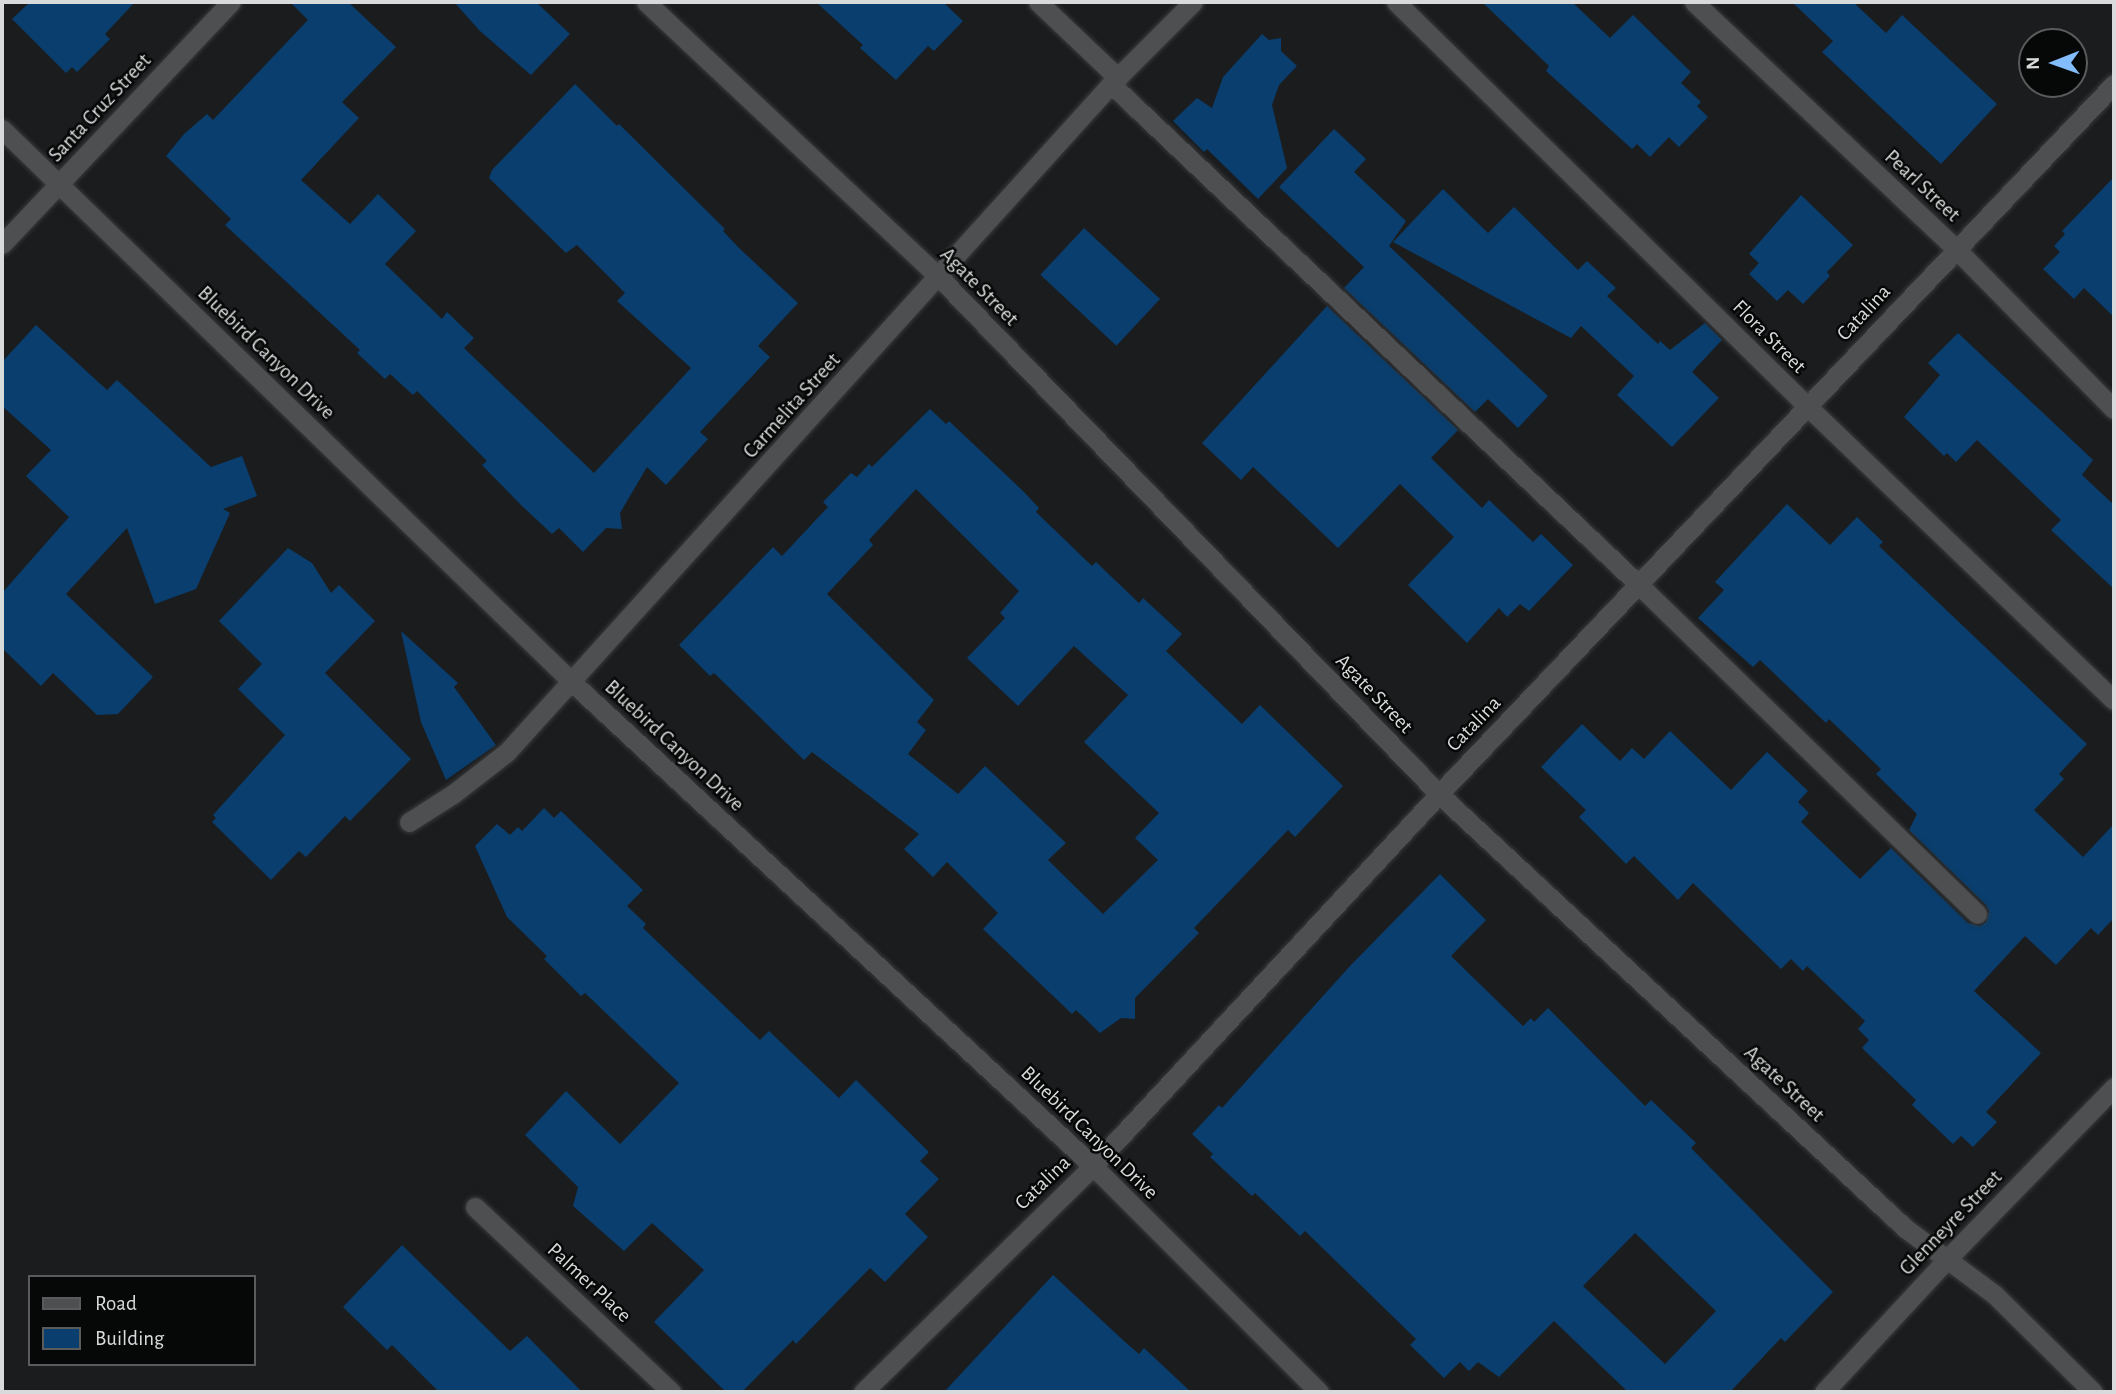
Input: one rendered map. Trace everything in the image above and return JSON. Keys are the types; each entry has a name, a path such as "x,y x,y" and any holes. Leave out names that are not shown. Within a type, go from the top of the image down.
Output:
{"street":[{"name":"Santa Cruz Street","path":"2,244 231,2"},
{"name":"Agate Street","path":"646,2 939,277 1439,794 1905,1228 1994,1294 2093,1392"},
{"path":"1038,2 1114,81 1977,914"},
{"name":"Carmelita Street","path":"409,822 453,794 507,752 573,683 1114,81 1193,2"},
{"name":"Flora Street","path":"1396,2 1807,406 2114,700"},
{"name":"Pearl Street","path":"1693,2 1956,249 2114,409"},
{"name":"Catalina","path":"865,1392 1093,1166 1439,794 2114,85"},
{"name":"Bluebird Canyon Drive","path":"2,129 573,683 1093,1166 1319,1392"},
{"name":"Glenneyre Street","path":"1824,1392 1947,1259 2114,1087"},
{"name":"Palmer Place","path":"475,1207 671,1392"}],"building":[{"path":"30,2 135,2 105,34 110,39 77,72 72,67 66,73 12,19"},
{"path":"290,2 348,2 396,47 342,102 359,118 301,180 350,224 378,194 416,231 385,264 442,319 447,312 474,338 464,348 594,473 691,368 617,301 625,293 577,245 566,253 489,178 492,170 575,84 617,126 619,124 725,229 723,231 739,248 798,303 758,346 770,357 700,432 708,439 666,485 647,467 620,513 622,529 606,528 583,552 559,528 552,534 521,505 482,465 487,461 417,391 413,395 390,374 385,379 357,353 360,350 225,225 231,219 166,156 184,134 207,114 213,120 308,20"},
{"path":"454,2 536,2 570,34 531,75 480,31"},
{"path":"816,2 943,2 963,21 934,51 928,46 896,80 860,48 863,45"},
{"path":"1482,2 1572,2 1610,38 1633,15 1691,72 1681,83 1701,102 1697,106 1708,117 1679,147 1669,137 1650,157 1637,144 1632,149 1546,71 1549,66"},
{"path":"1792,2 1853,2 1886,33 1902,15 1997,104 1941,164 1822,52 1833,41"},
{"path":"1262,34 1269,40 1281,38 1281,51 1297,66 1279,85 1272,105 1287,168 1258,199 1207,149 1204,152 1173,121 1197,98 1212,108 1223,77"},
{"path":"1334,129 1366,159 1354,172 1406,221 1389,246 1548,396 1518,428 1488,399 1475,412 1344,288 1364,267 1279,187"},
{"path":"2114,177 2114,317 2084,288 2074,299 2043,269 2060,252 2054,246 2065,234 2062,231"},
{"path":"1443,189 1488,233 1514,207 1578,270 1587,261 1616,288 1607,296 1658,344 1660,341 1670,350 1705,323 1722,340 1692,372 1719,398 1672,447 1617,395 1634,376 1581,326 1571,338 1393,242"},
{"path":"1801,195 1853,245 1827,272 1830,276 1803,304 1788,290 1777,301 1749,274 1759,263 1749,254"},
{"path":"1084,228 1160,299 1116,346 1040,275"},
{"path":"1327,306 1458,430 1431,458 1482,508 1489,500 1533,542 1541,534 1573,565 1529,611 1520,604 1507,617 1499,608 1467,643 1408,585 1454,537 1400,484 1338,548 1253,467 1241,480 1202,443"},
{"path":"36,325 107,390 117,380 211,467 242,456 257,496 223,509 230,513 196,589 155,604 127,528 66,594 153,677 118,714 97,715 53,673 41,686 2,648 2,593 69,517 26,476 51,450 2,406 2,362"},
{"path":"1958,333 2093,460 2082,475 2114,505 2114,589 2051,530 2061,520 1977,440 1956,462 1947,453 1944,456 1904,417 1940,375 1928,363"},
{"path":"930,409 946,424 949,421 1023,491 1039,508 1036,512 1092,566 1096,562 1139,603 1143,598 1182,634 1166,651 1242,724 1260,705 1343,786 1295,837 1288,830 1194,928 1199,933 1135,998 1135,1019 1121,1018 1100,1033 1076,1010 1072,1014 983,929 998,913 947,862 933,877 904,849 919,834 812,752 804,760 714,673 710,676 679,645 773,547 782,556 828,507 823,502 851,473 857,477 869,464 872,467","holes":["916,489 1019,591 1000,613 1005,618 967,658 1018,706 1074,646 1128,695 1084,742 1159,813 1135,838 1158,860 1103,914 1048,860 1066,843 985,766 958,794 908,754 926,730 917,722 934,700 827,594 873,545 869,540"]},
{"path":"1787,504 1830,545 1857,517 1883,542 1879,546 2087,744 2059,774 2064,779 2034,810 2083,857 2114,824 2114,918 2098,935 2091,928 2056,965 2025,936 1974,991 2041,1053 1986,1112 1997,1122 1973,1147 1961,1136 1953,1144 1912,1105 1916,1100 1862,1048 1869,1040 1858,1029 1865,1021 1807,966 1803,971 1791,959 1781,969 1693,883 1678,900 1634,856 1626,864 1579,817 1586,810 1541,767 1582,724 1620,761 1632,748 1644,759 1670,731 1731,790 1767,752 1808,791 1798,802 1809,813 1801,822 1860,879 1891,848 1968,923 1980,926 1986,922 1989,911 1986,905 1909,830 1917,814 1876,774 1881,769 1829,719 1826,723 1760,660 1753,667 1698,618 1724,590 1715,582"},
{"path":"288,548 312,563 331,593 339,585 375,621 325,673 411,759 350,821 345,816 306,857 299,851 271,880 212,822 216,818 213,815 285,735 238,689 262,664 219,621"},
{"path":"401,631 458,683 454,687 496,745 446,780 421,722"},
{"path":"544,808 554,818 561,811 643,890 627,906 646,924 643,928 760,1040 769,1031 839,1098 856,1080 929,1152 920,1161 939,1179 905,1214 928,1237 885,1282 870,1268 796,1344 793,1340 742,1392 726,1392 654,1322 704,1270 652,1223 624,1251 573,1206 578,1187 525,1135 566,1091 620,1144 679,1083 585,993 581,996 544,959 547,956 507,917 475,846 497,824 510,835 518,827 522,831"},
{"path":"1440,874 1486,920 1451,956 1523,1026 1531,1018 1534,1022 1548,1008 1645,1106 1651,1100 1696,1143 1691,1148 1833,1292 1785,1342 1781,1338 1730,1392 1628,1392 1554,1321 1499,1377 1478,1362 1469,1371 1460,1362 1444,1378 1410,1345 1416,1339 1305,1231 1300,1236 1255,1193 1252,1196 1210,1157 1213,1154 1192,1134 1219,1105 1222,1108 1350,966","holes":["1635,1233 1716,1311 1665,1364 1583,1286"]},
{"path":"402,1245 510,1351 527,1336 582,1392 439,1392 392,1345 387,1350 343,1307"},
{"path":"1053,1275 1139,1354 1144,1348 1191,1392 944,1392"}]}
